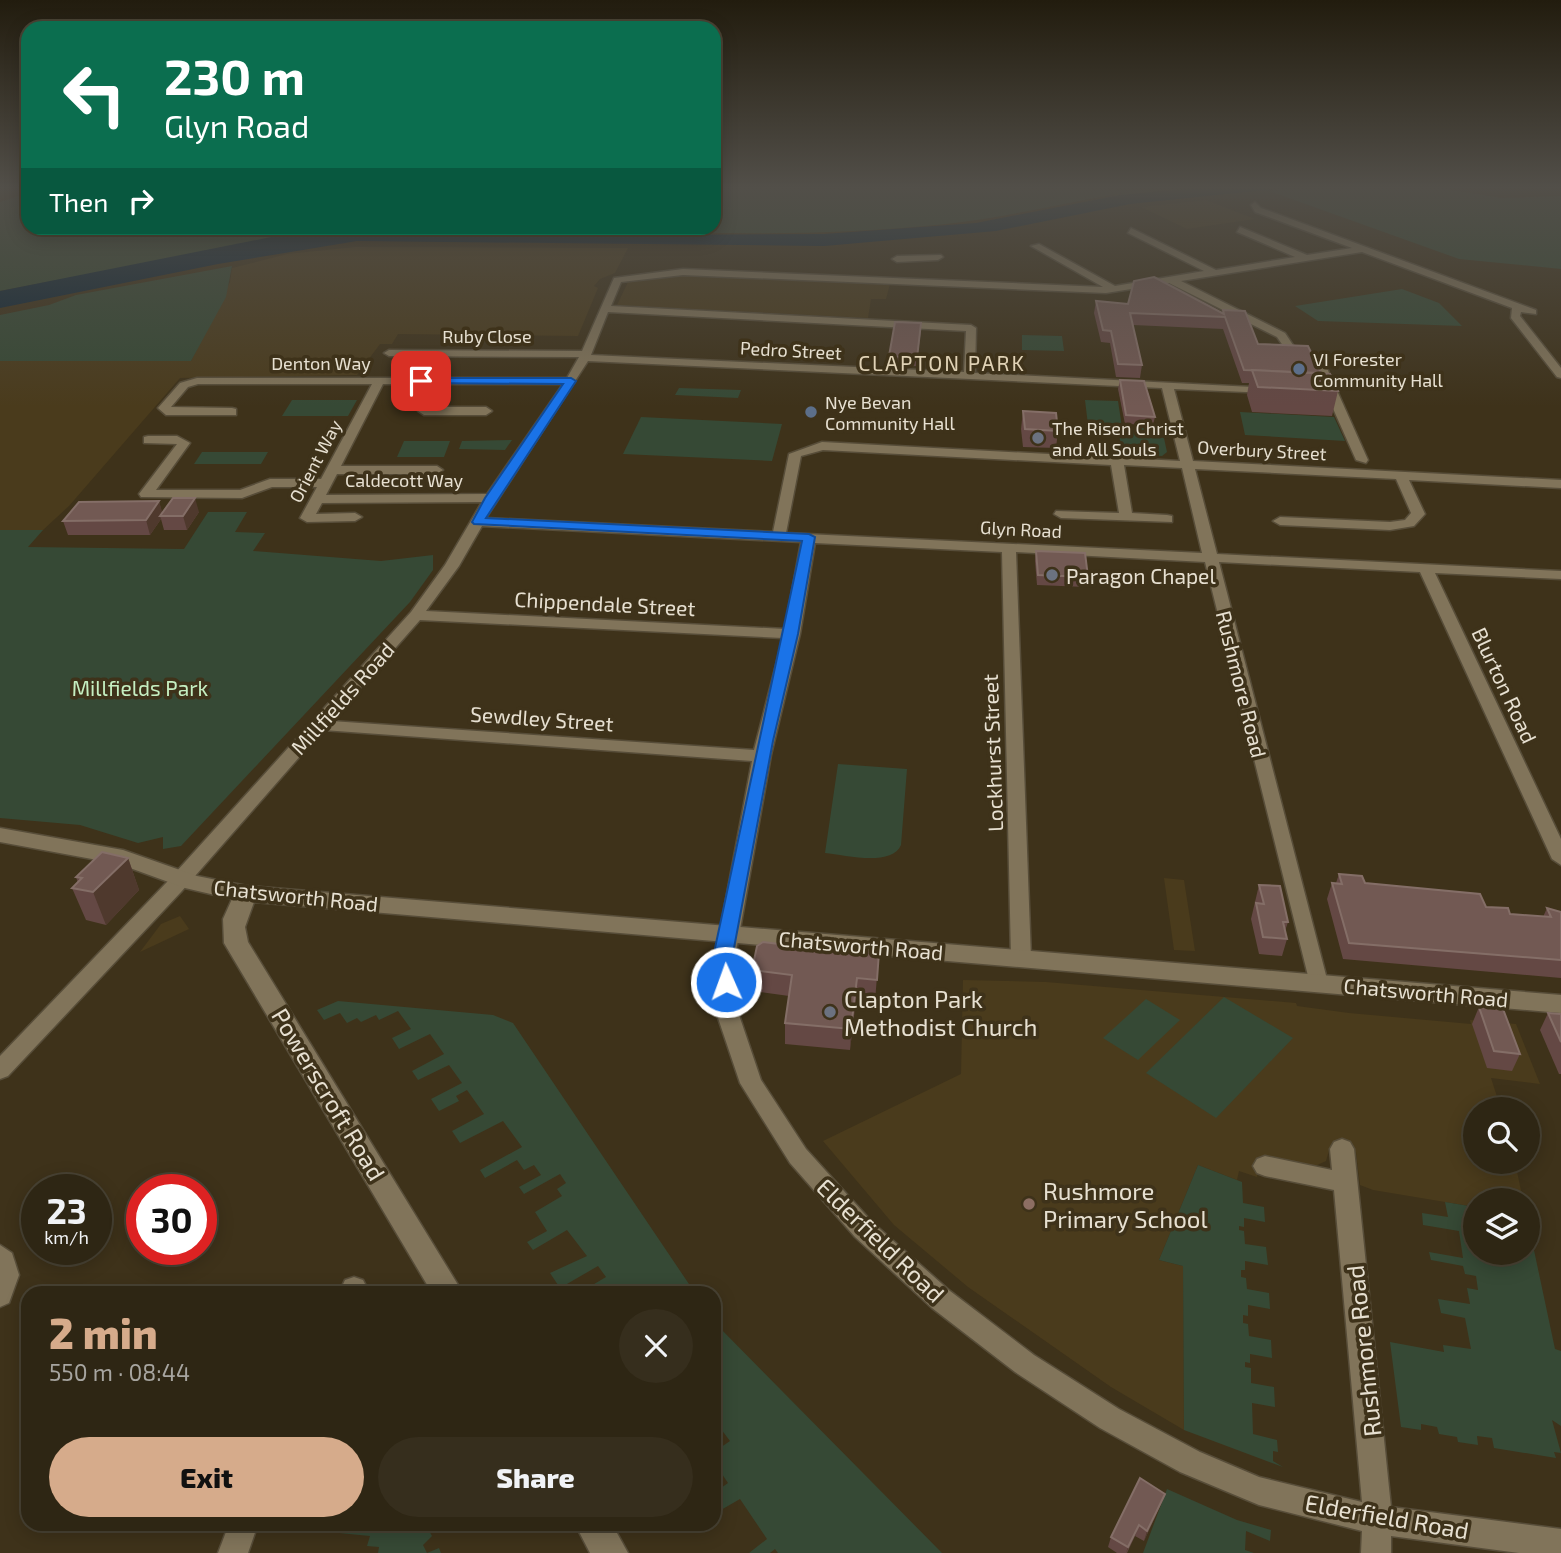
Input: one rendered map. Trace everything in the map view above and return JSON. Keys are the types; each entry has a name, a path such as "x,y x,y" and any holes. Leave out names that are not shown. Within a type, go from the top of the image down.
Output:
{"street":[{"path":"918,261 916,281 1115,289 1285,261"},
{"path":"1064,261 1115,289"},
{"path":"1191,261 1214,273"},
{"path":"1396,261 1517,309 1532,312"},
{"name":"Millfields Road","path":"0,1070 140,922 416,615 452,566 491,498 571,381 620,279 682,272 916,281"},
{"path":"1171,280 1281,335 1292,351"},
{"path":"1517,309 1515,316 1561,375"},
{"path":"603,310 971,328 969,376"},
{"name":"Ruby Close","path":"389,353 585,356"},
{"name":"Pedro Street","path":"585,356 1280,391"},
{"path":"1320,366 1326,393 1362,460"},
{"name":"Orient Way","path":"355,517 307,517 380,380"},
{"name":"Denton Way","path":"232,412 166,411 164,408 184,385 197,381 571,381"},
{"path":"439,381 424,411 486,411"},
{"name":"Rushmore Road","path":"1167,385 1318,983"},
{"name":"Caldecott Way","path":"148,440 177,440 184,443 146,494 242,494 270,483 329,476 438,470"},
{"name":"Overbury Street","path":"779,536 795,454 806,448 822,446 1561,484"},
{"path":"1117,460 1126,517"},
{"path":"1280,521 1390,526 1409,523 1418,514 1399,475"},
{"name":"Caldecott Way","path":"317,499 491,498"},
{"path":"1061,514 1167,519"},
{"name":"Glyn Road","path":"478,522 1561,575"},
{"name":"Elderfield Road","path":"809,537 792,634 762,756 723,957 731,1033 764,1107 797,1154 838,1202 935,1295 1051,1384 1179,1456 1262,1492 1346,1514 1561,1544"},
{"name":"Lockhurst Street","path":"1009,547 1021,958"},
{"name":"Blurton Road","path":"1425,568 1561,859"},
{"name":"Chippendale Street","path":"416,615 792,634"},
{"name":"Sewdley Street","path":"319,725 762,756"},
{"name":"Chatsworth Road","path":"0,835 123,857 180,878 247,894 1561,1004"},
{"name":"Powerscroft Road","path":"247,894 232,923 234,941 248,958 444,1286"},
{"name":"Rushmore Road","path":"1342,1149 1377,1488 1376,1553"},
{"path":"1265,1166 1345,1182"},
{"path":"0,1256 6,1263 6,1282 0,1295"},
{"path":"233,1553 241,1531"},
{"path":"596,1531 610,1553"}],"shaded area":[{"path":"258,261 621,261 615,273 600,279 594,286 598,288 578,336 398,334 392,344 380,344 357,375 180,378 69,506 43,530 0,530 0,361 191,361 230,282 232,268"},
{"path":"680,275 890,284 886,299 871,299 868,318 617,305 628,282"},
{"path":"1164,878 1184,880 1195,951 1174,950"},
{"path":"180,916 189,929 140,952 161,924"},
{"name":"Rushmore Primary School","path":"963,980 1046,982 1296,1003 1297,1006 1349,1013 1471,1024 1470,1020 1516,1024 1540,1084 1491,1078 1497,1097 1463,1097 1463,1174 1518,1174 1520,1188 1463,1188 1463,1205 1373,1190 1360,1185 1356,1152 1330,1147 1326,1161 1313,1167 1263,1155 1257,1177 1239,1171 1237,1180 1198,1165 1159,1260 1183,1266 1184,1430 1111,1387 968,1287 894,1225 823,1141 961,1074"}],"green space":[{"path":"0,261 154,261 0,291"},
{"path":"1484,261 1561,261 1561,269"},
{"path":"232,266 226,297 191,361 0,361 0,315 49,305 76,295"},
{"path":"1402,289 1439,303 1462,326 1318,321 1295,306"},
{"path":"1022,335 1062,336 1064,351 1022,350"},
{"path":"679,388 741,390 738,398 675,395"},
{"path":"292,400 357,400 348,416 282,416"},
{"path":"1085,400 1118,401 1122,427 1162,429 1167,452 1162,456 1122,454 1118,427 1088,425"},
{"path":"1240,412 1334,417 1345,441 1245,435"},
{"path":"641,417 782,424 772,461 623,454"},
{"path":"512,440 505,450 459,449 462,441"},
{"path":"404,441 450,441 444,457 397,457"},
{"path":"202,452 268,452 261,464 194,464"},
{"name":"Millfields Park","path":"208,512 247,512 235,532 265,533 253,551 381,561 433,555 433,570 410,602 181,846 163,849 163,837 138,843 80,825 0,818 0,530 43,530 28,547 184,549"},
{"path":"838,764 907,769 901,845 896,852 878,858 825,853"},
{"path":"1224,997 1293,1038 1216,1118 1146,1073"},
{"path":"1146,999 1180,1020 1138,1060 1103,1038"},
{"path":"338,1001 493,1015 513,1023 690,1286 591,1286 606,1277 598,1266 563,1286 559,1286 550,1273 587,1256 567,1230 533,1250 527,1242 547,1231 535,1212 562,1196 557,1189 566,1183 560,1174 524,1194 519,1187 541,1175 534,1165 524,1170 517,1160 485,1178 480,1170 522,1147 503,1121 460,1143 452,1131 484,1114 467,1090 456,1096 459,1101 439,1111 431,1099 462,1083 449,1065 418,1080 412,1071 444,1054 430,1034 399,1049 392,1038 411,1029 398,1011 379,1020 376,1015 361,1022 357,1018 347,1023 340,1013 324,1020 317,1010"},
{"path":"1198,1165 1242,1182 1243,1203 1264,1207 1265,1222 1244,1218 1244,1227 1239,1226 1239,1230 1244,1231 1245,1244 1266,1247 1268,1265 1245,1261 1245,1270 1241,1270 1241,1277 1246,1278 1247,1289 1269,1293 1270,1309 1248,1305 1248,1316 1243,1315 1243,1323 1248,1324 1249,1336 1271,1340 1272,1358 1250,1354 1250,1363 1245,1362 1245,1367 1251,1368 1251,1383 1274,1387 1275,1407 1252,1403 1253,1434 1277,1440 1278,1452 1273,1451 1273,1461 1283,1467 1184,1430 1183,1266 1159,1260"},
{"path":"1445,1202 1463,1205 1463,1258 1459,1231 1423,1225 1422,1213 1448,1217"},
{"path":"1429,1252 1463,1258 1463,1265 1537,1265 1555,1349 1561,1351 1561,1426 1552,1420 1561,1453 1554,1452 1556,1458 1494,1448 1492,1438 1477,1436 1478,1445 1458,1442 1457,1437 1439,1434 1437,1427 1421,1424 1421,1430 1401,1427 1390,1342 1444,1352 1443,1345 1471,1349 1465,1318 1441,1313 1438,1299 1470,1304 1467,1288 1478,1290 1476,1276 1465,1274 1463,1266 1431,1260"},
{"path":"721,1329 942,1553 778,1553 775,1549 770,1553 749,1553 767,1539 740,1499 721,1510 721,1488 728,1483 721,1472 721,1447 730,1441 721,1429"},
{"path":"1167,1489 1237,1520 1271,1530 1270,1541 1246,1531 1245,1550 1254,1553 1143,1553"},
{"path":"429,1531 432,1536 423,1545 427,1553 378,1553 379,1547 367,1546 370,1536 339,1533"},
{"path":"439,1548 441,1553 427,1553"}],"water":[{"path":"148,261 233,261 0,308 0,291"}],"building":[{"path":"1154,277 1224,314 1223,310 1245,311 1258,344 1308,346 1321,373 1244,370 1225,317 1130,313 1142,365 1118,364 1111,331 1103,330 1096,301 1128,304 1134,281"},
{"path":"895,322 921,323 917,358 889,356"},
{"path":"1252,370 1330,374 1338,391 1258,387"},
{"path":"1120,380 1144,381 1155,417 1126,415"},
{"path":"1023,411 1056,413 1058,431 1025,429"},
{"path":"173,498 195,498 183,516 160,516"},
{"path":"159,501 146,520 63,521 79,502"},
{"path":"1036,551 1085,553 1088,577 1038,575"},
{"path":"102,852 128,858 93,892 72,888 82,878 76,877"},
{"path":"1339,874 1362,876 1365,883 1480,894 1486,907 1508,908 1510,914 1551,917 1547,908 1561,912 1561,960 1349,943 1332,883 1342,884"},
{"path":"1259,885 1280,886 1288,922 1283,922 1287,939 1263,937 1256,903 1264,904"},
{"path":"763,942 860,954 860,951 879,952 877,980 857,978 851,1029 785,1023 792,975 752,970 757,946"},
{"path":"1479,1007 1503,1009 1520,1054 1494,1051"},
{"path":"1548,1013 1561,1014 1561,1042"},
{"path":"1140,1478 1165,1494 1147,1531 1139,1525 1128,1547 1111,1537"}],"place":[{"name":"VI Forester Community Hall","path":"1299,369"},
{"name":"Nye Bevan Community Hall","path":"811,412"},
{"name":"The Risen Christ and All Souls","path":"1038,438"},
{"name":"Paragon Chapel","path":"1052,575"},
{"name":"Clapton Park Methodist Church","path":"830,1012"},
{"name":"Rushmore Primary School","path":"1029,1204"}],"district":[{"name":"CLAPTON PARK","path":"942,362"}],"route":[{"path":"421,381 571,381 491,498 478,522 809,537 792,634 765,741 746,853 723,957 726,982"}]}
